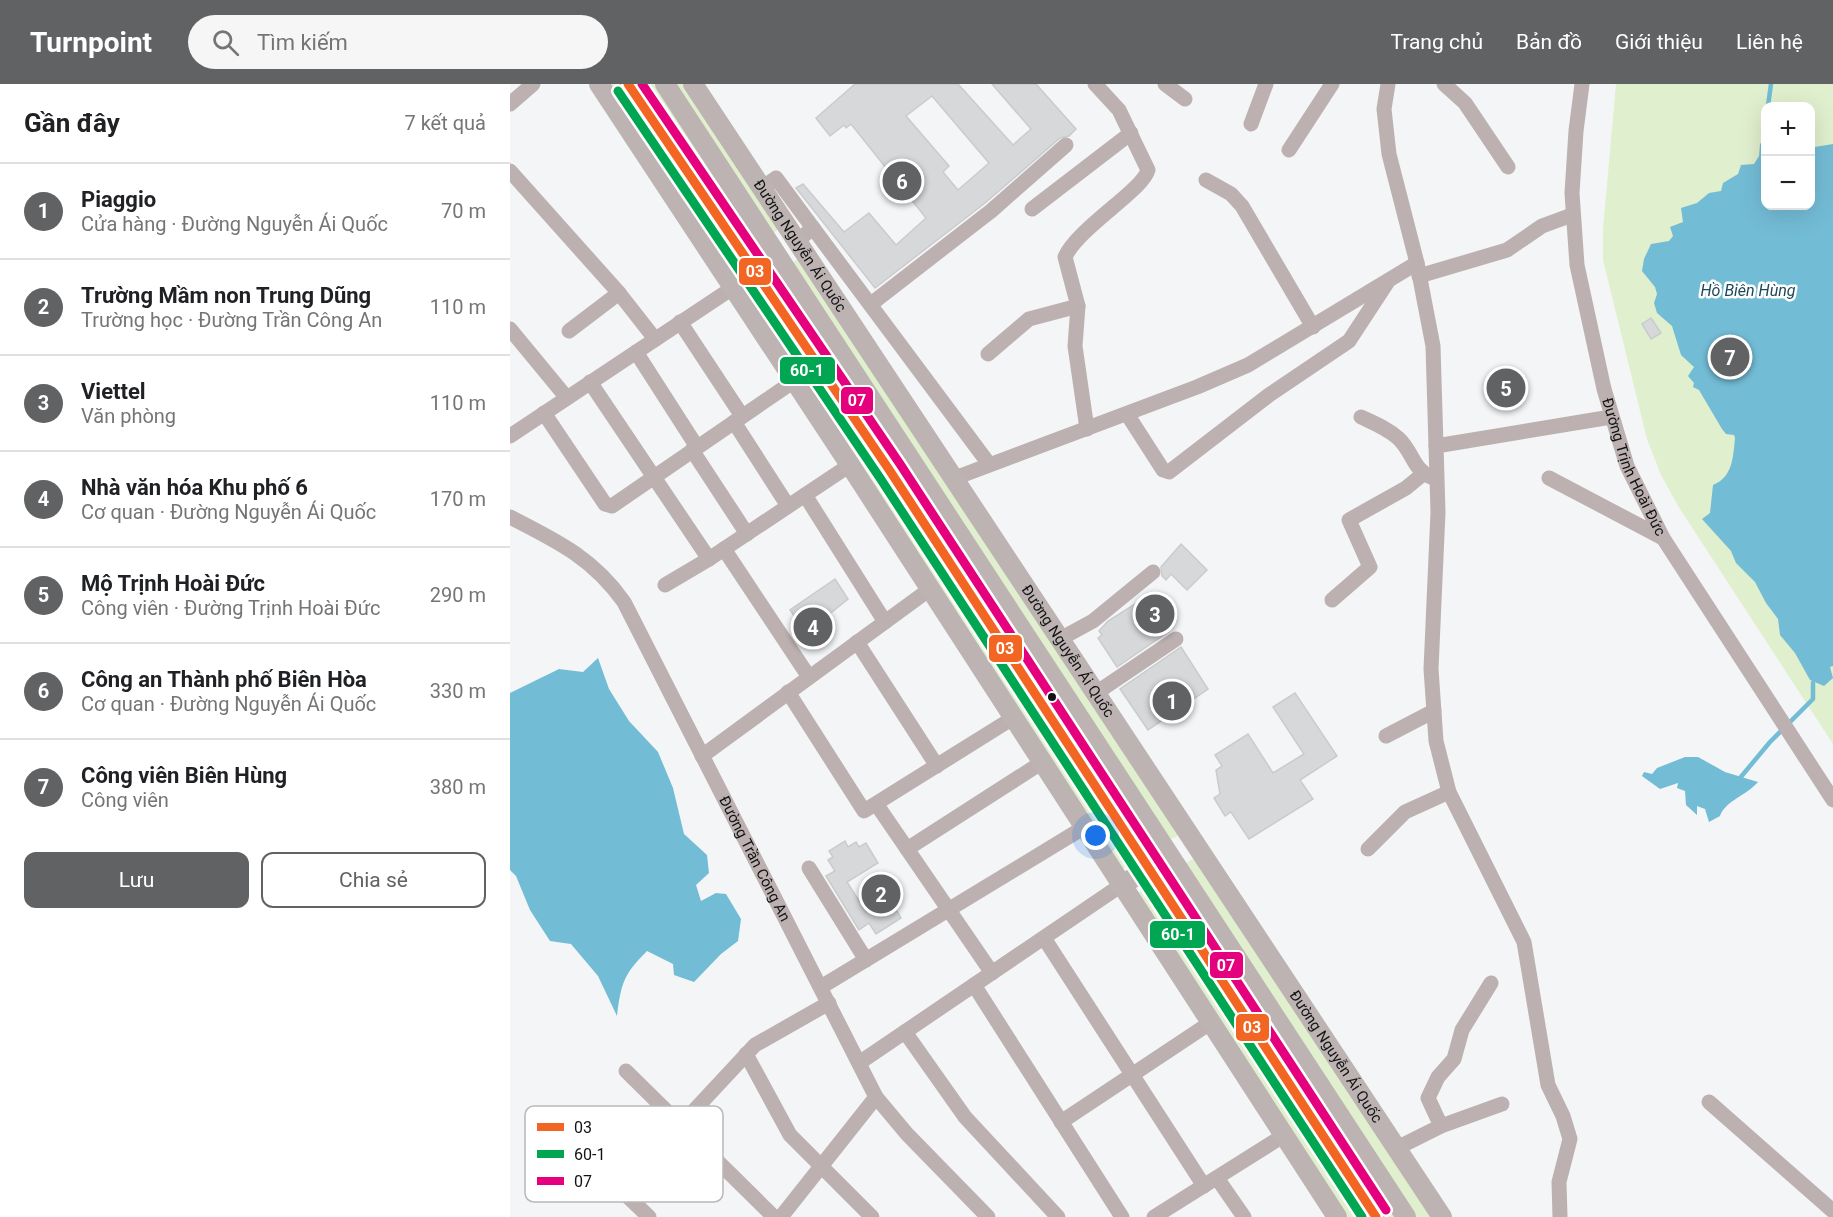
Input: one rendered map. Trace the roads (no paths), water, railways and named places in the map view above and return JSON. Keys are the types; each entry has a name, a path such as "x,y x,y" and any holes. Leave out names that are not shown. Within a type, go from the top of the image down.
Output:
{"main road":[{"path":"599,84 734,286 1120,886 1337,1217"},
{"path":"628,84 890,471 1376,1217"},
{"name":"Đường Nguyễn Ái Quốc","path":"665,84 1406,1217"},
{"name":"Đường Nguyễn Ái Quốc","path":"698,86 762,188 1442,1217"},
{"path":"734,286 797,241"},
{"path":"1120,886 1192,841"}],"street":[{"path":"510,104 533,84"},
{"path":"1087,429 1075,350 1078,306 1066,262 1067,253 1148,173 1146,163 1114,103 1095,84"},
{"path":"1165,84 1185,99"},
{"path":"1251,124 1266,84"},
{"path":"1289,150 1332,84"},
{"path":"1444,84 1465,103 1508,167"},
{"name":"Đường Trịnh Hoài Đức","path":"1582,84 1575,139 1572,215 1580,282 1611,417 1627,466 1663,538 1833,800"},
{"path":"1384,85 1389,154 1418,269 1433,346 1436,446 1430,477 1431,669 1436,741 1449,792 1488,865 1524,942 1548,1085 1563,1116 1570,1139 1559,1182 1560,1217"},
{"path":"1032,209 1131,134"},
{"path":"871,304 991,211 1066,145"},
{"path":"510,171 619,293 655,339"},
{"path":"762,188 776,178 989,464"},
{"path":"1206,180 1230,194 1242,207 1313,327"},
{"path":"955,478 1127,414 1248,365 1390,279 1418,269 1507,250 1542,226 1572,215"},
{"path":"797,241 813,228"},
{"path":"1127,414 1163,470 1169,472 1269,395 1349,341 1390,279"},
{"path":"510,436 734,286"},
{"path":"569,332 619,293"},
{"path":"988,354 1029,320 1078,306"},
{"path":"680,322 788,506"},
{"path":"510,329 567,398"},
{"path":"636,352 747,534"},
{"path":"544,413 607,505 614,504 794,381"},
{"path":"590,382 709,559"},
{"path":"1361,417 1400,439 1430,477"},
{"path":"1436,446 1611,417"},
{"path":"665,585 709,559 850,465"},
{"path":"1332,600 1370,567 1349,520 1430,477"},
{"path":"1549,478 1663,538"},
{"path":"805,495 885,622"},
{"name":"Đường Trần Công An","path":"510,517 579,554 611,584 633,620 876,1097 907,1134 988,1217"},
{"path":"724,549 809,677"},
{"path":"1060,639 1093,621 1153,572"},
{"path":"702,756 930,589"},
{"path":"1096,693 1176,639"},
{"path":"857,642 937,766"},
{"path":"788,692 860,807 868,810 1013,718"},
{"path":"1386,736 1434,711"},
{"path":"907,849 1041,762"},
{"path":"1368,849 1405,812 1449,792"},
{"path":"877,805 992,973"},
{"path":"821,987 1083,828"},
{"path":"809,868 866,960"},
{"path":"859,1063 1120,886"},
{"path":"1044,938 1132,1074 1210,1182 1244,1217"},
{"path":"1441,1126 1428,1098 1438,1077 1454,1059 1462,1030 1491,983"},
{"path":"974,985 1122,1217"},
{"path":"696,1106 755,1045 829,1003"},
{"path":"1061,1122 1210,1023"},
{"path":"905,1032 965,1117 1058,1217"},
{"path":"746,1054 790,1134 872,1217"},
{"path":"626,1071 662,1106"},
{"path":"781,1217 876,1097"},
{"path":"1709,1102 1833,1211"},
{"path":"1397,1148 1441,1126 1502,1104"},
{"path":"1160,1215 1283,1136"},
{"path":"723,1166 774,1217"},
{"path":"633,1202 650,1217"}],"water":[{"name":"Hồ Biên Hùng","path":"1760,144 1761,210 1815,210 1815,147 1833,144 1833,666 1830,667 1833,678 1824,686 1810,680 1795,653 1780,635 1778,619 1755,582 1736,563 1731,551 1702,519 1710,513 1713,485 1725,477 1731,466 1735,438 1734,435 1726,434 1699,390 1693,387 1694,383 1688,376 1694,367 1681,355 1672,326 1657,313 1654,303 1657,294 1655,287 1642,271 1644,259 1651,244 1669,241 1673,236 1670,227 1683,222 1681,208 1697,203 1709,193 1721,191 1723,183 1738,174 1741,165 1754,164 1759,156"},
{"path":"598,658 609,689 629,721 658,752 673,788 684,834 707,855 709,873 696,885 701,901 716,893 726,894 741,919 738,941 721,954 694,982 674,975 673,964 647,951 628,973 620,995 617,1016 598,976 571,944 550,941 530,910 516,876 510,870 510,693 559,669 583,672"},
{"path":"1685,757 1698,757 1725,772 1758,782 1726,806 1720,816 1709,822 1705,809 1697,806 1697,815 1686,805 1685,791 1677,788 1678,783 1660,789 1642,776 1644,772 1652,774 1657,768"}],"waterway":[{"path":"1769,102 1771,84"},
{"path":"1740,778 1770,742 1813,699 1813,683"}],"place":[{"name":"Công an Thành phố Biên Hòa","path":"902,181"},
{"name":"Công viên Biên Hùng","path":"1730,357"},
{"name":"Mộ Trịnh Hoài Đức","path":"1506,388"},
{"name":"Viettel","path":"1155,614"},
{"name":"Nhà văn hóa Khu phố 6","path":"813,627"},
{"name":"Piaggio","path":"1172,701"},
{"name":"Trường Mầm non Trung Dũng","path":"881,894"}]}
